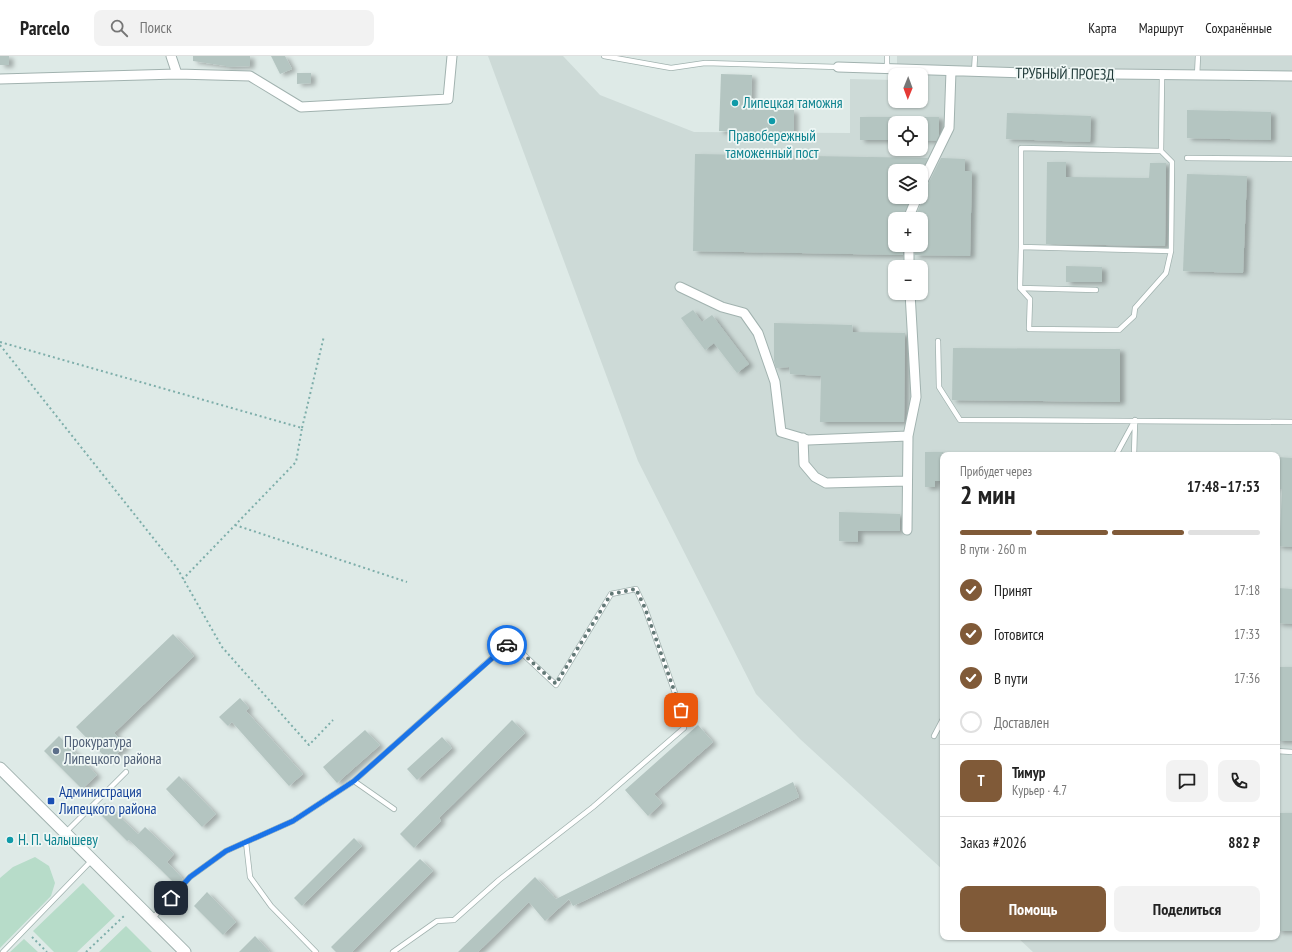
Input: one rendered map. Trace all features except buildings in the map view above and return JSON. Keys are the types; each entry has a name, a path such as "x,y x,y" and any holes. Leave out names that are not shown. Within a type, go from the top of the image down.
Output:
{"street":[{"path":"171,56 177,74"},
{"path":"0,79 177,74 250,76 301,107 448,99 452,56"},
{"name":"ТРУБНЫЙ ПРОЕЗД","path":"838,67 974,72 1162,76 1292,76"},
{"path":"928,171 949,128 951,71"},
{"path":"680,287 722,307 744,313 758,333 775,382 781,432 808,440 908,436"},
{"path":"907,530 908,436 916,397 911,300"},
{"path":"803,438 804,464 816,478 826,483 907,481"},
{"path":"0,768 152,919 180,950"}],"lane":[{"path":"604,56 671,68 705,62 838,67"},
{"path":"887,56 887,69"},
{"path":"974,72 975,56"},
{"path":"1197,76 1198,56"},
{"path":"1160,151 1162,76"},
{"path":"1020,148 1160,151 1172,162 1171,251 1166,273 1135,308 1134,316 1119,330 1029,328 1030,299 1020,288 1020,148"},
{"path":"1187,158 1292,159"},
{"path":"1021,247 1171,251"},
{"path":"1020,288 1096,290"},
{"path":"938,341 938,387 960,420 1292,422"},
{"path":"1118,452 1135,420"},
{"path":"1134,452 1135,420"},
{"path":"152,919 190,877 226,851 293,821 354,781 510,642 556,684 611,594 636,589 648,615 681,710 684,728 593,807 499,880 454,920 437,921 393,952"},
{"path":"934,736 940,725"},
{"path":"1280,751 1292,752"},
{"path":"65,833 126,772"},
{"path":"354,781 394,809"},
{"path":"246,842 250,877 271,906 316,952"},
{"path":"3,952 92,860"}],"path":[{"path":"183,579 296,462 302,428 324,336"},
{"path":"0,344 302,428"},
{"path":"0,344 176,568 222,647 309,745 333,720"},
{"path":"235,525 407,582"},
{"path":"86,952 124,916"},
{"path":"32,938 46,952"}],"shaded area":[{"path":"488,56 563,56 600,95 694,132 850,133 850,79 888,80 888,108 928,108 928,68 897,68 897,56 1292,56 1292,952 1033,952 1020,940 1280,940 1280,452 940,452 940,867 800,739 756,694 638,461"}],"green space":[{"path":"35,857 49,866 55,883 51,896 0,948 0,878 13,867"},
{"path":"83,883 115,916 77,952 54,952 33,931"},
{"path":"126,926 152,952 99,952"},
{"path":"24,939 38,952 10,952"}],"way so far":[{"path":"507,645 510,642 556,684 611,594 636,589 645,608 681,710"}],"place":[{"name":"Липецкая таможня","path":"735,103"},
{"name":"Правобережный таможенный пост","path":"772,121"},
{"name":"Прокуратура Липецкого района","path":"56,751"},
{"name":"Администрация Липецкого района","path":"51,801"},
{"name":"Н. П. Чалышеву","path":"10,840"}],"route":[{"path":"171,898 190,877 226,851 293,821 354,781 507,645"}]}
